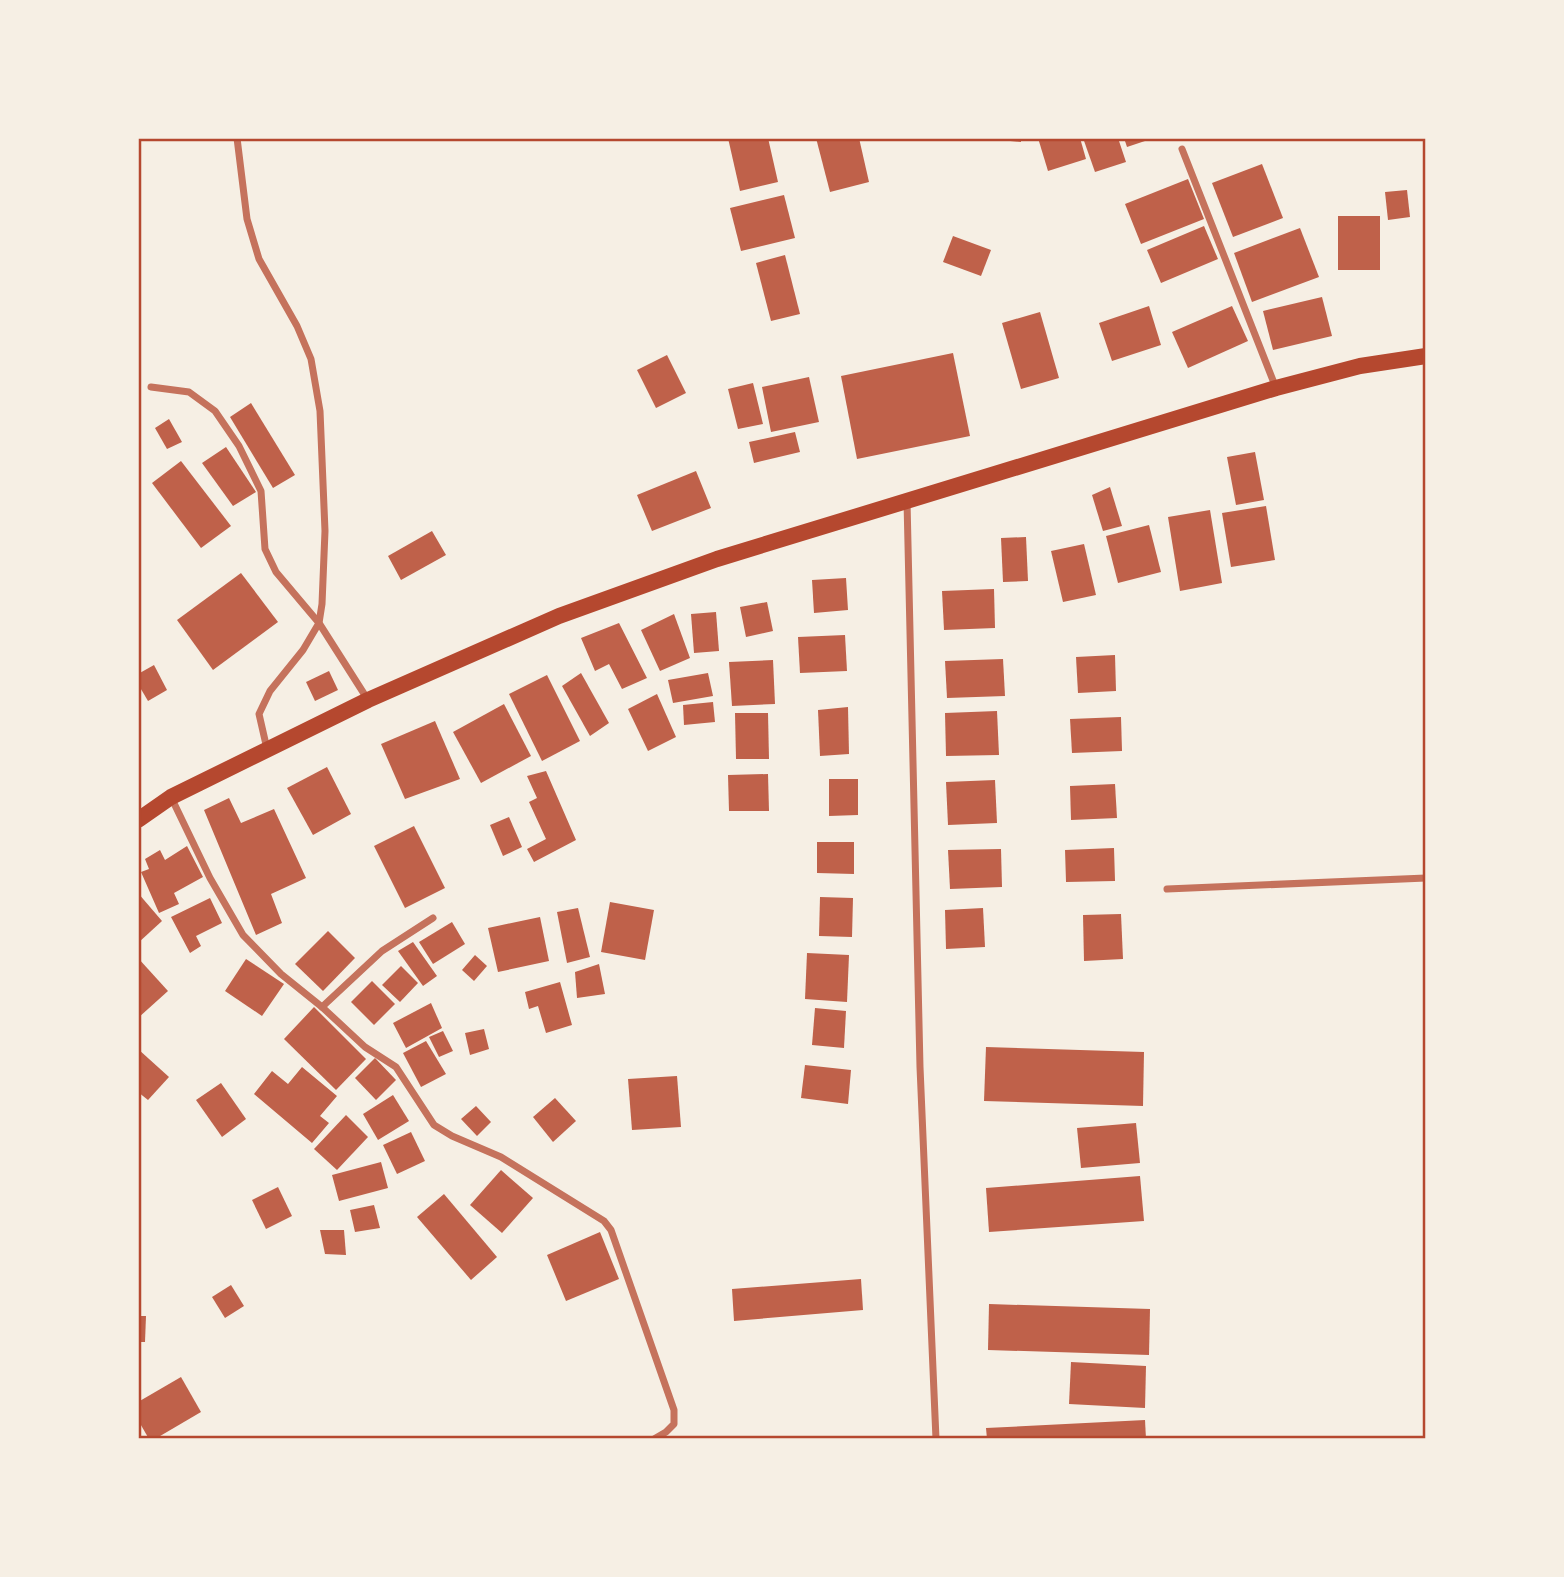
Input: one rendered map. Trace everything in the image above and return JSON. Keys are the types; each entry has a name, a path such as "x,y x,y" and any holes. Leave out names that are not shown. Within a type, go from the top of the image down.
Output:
{"main road":[{"path":"138,820 171,797 368,700 559,616 717,559 1276,388 1360,366 1426,356"}],"street":[{"path":"237,138 247,219 259,259 297,326 311,359 320,411 325,531 322,604 319,623 303,650 270,691 259,714 267,749"},
{"path":"1182,149 1276,388"},
{"path":"151,387 189,391 215,411 239,446 261,491 265,549 276,572 319,623 368,700"},
{"path":"907,501 920,1067 936,1439"},
{"path":"171,797 210,878 243,935 281,974 365,1047 396,1067 434,1125 452,1136 501,1157 604,1221 611,1230 674,1410 674,1424 654,1439"},
{"path":"1167,889 1426,878"},
{"path":"322,1007 382,951 433,918"}],"building":[{"path":"728,138 768,138 778,182 740,191"},
{"path":"816,138 859,138 869,182 830,192"},
{"path":"1021,138 1021,142 1000,140"},
{"path":"1038,138 1080,138 1086,159 1048,171"},
{"path":"1083,138 1118,138 1126,162 1095,172"},
{"path":"1124,138 1151,138 1151,139 1127,147"},
{"path":"1262,164 1283,218 1233,237 1212,183"},
{"path":"1188,179 1204,219 1141,244 1125,204"},
{"path":"1407,190 1410,217 1388,220 1385,192"},
{"path":"784,195 795,238 741,251 730,208"},
{"path":"1338,216 1380,216 1380,270 1338,270"},
{"path":"1204,226 1218,259 1161,283 1147,250"},
{"path":"1300,228 1319,277 1252,302 1234,253"},
{"path":"953,236 991,250 981,276 943,262"},
{"path":"785,255 800,314 771,321 756,263"},
{"path":"1322,297 1332,336 1273,350 1263,311"},
{"path":"1149,306 1161,345 1112,361 1099,323"},
{"path":"1232,306 1248,341 1188,368 1172,332"},
{"path":"1040,312 1059,378 1021,389 1002,323"},
{"path":"953,353 970,436 857,459 841,376"},
{"path":"667,355 686,393 656,408 637,370"},
{"path":"809,377 819,422 771,432 762,387"},
{"path":"753,383 763,424 738,429 728,389"},
{"path":"251,403 295,475 273,488 230,417"},
{"path":"169,419 182,442 167,449 155,428"},
{"path":"795,432 800,452 754,463 749,442"},
{"path":"226,447 256,492 233,506 202,463"},
{"path":"1255,452 1264,500 1236,505 1227,457"},
{"path":"181,461 231,526 201,548 152,483"},
{"path":"696,471 711,508 652,531 637,495"},
{"path":"1110,487 1122,526 1103,531 1092,495"},
{"path":"1266,506 1275,560 1231,567 1222,513"},
{"path":"1210,510 1222,583 1180,591 1168,517"},
{"path":"1149,525 1161,572 1118,583 1106,536"},
{"path":"432,531 446,555 401,580 388,556"},
{"path":"1026,537 1028,581 1003,582 1001,538"},
{"path":"1084,544 1096,595 1063,602 1051,551"},
{"path":"241,573 278,622 213,670 177,620"},
{"path":"846,578 848,610 814,613 812,580"},
{"path":"994,589 995,628 944,630 942,591"},
{"path":"767,602 773,631 746,637 740,607"},
{"path":"716,612 719,651 694,653 691,614"},
{"path":"674,614 690,658 660,671 641,630"},
{"path":"619,623 647,678 622,689 609,664 595,671 581,638"},
{"path":"845,635 847,671 800,673 798,637"},
{"path":"1115,655 1116,691 1078,693 1076,657"},
{"path":"1003,659 1005,696 947,698 945,661"},
{"path":"773,660 775,704 732,706 729,662"},
{"path":"154,665 167,690 148,701 138,684 138,674"},
{"path":"329,671 338,690 315,701 306,682"},
{"path":"581,673 609,723 590,736 562,686"},
{"path":"708,673 713,696 673,703 668,680"},
{"path":"547,675 580,741 542,761 509,694"},
{"path":"657,694 676,737 648,751 628,709"},
{"path":"713,702 715,722 684,725 683,705"},
{"path":"504,704 531,756 481,783 453,732"},
{"path":"848,707 849,754 820,756 818,710"},
{"path":"997,711 999,755 946,756 945,713"},
{"path":"735,713 768,713 769,759 736,759"},
{"path":"1121,717 1122,751 1072,753 1070,719"},
{"path":"435,721 460,779 405,799 381,744"},
{"path":"327,767 351,814 313,835 287,788"},
{"path":"546,771 576,840 534,862 527,849 546,839 529,802 537,798 527,776"},
{"path":"768,774 769,811 729,811 728,775"},
{"path":"829,779 858,779 858,815 829,816"},
{"path":"995,780 997,823 948,825 946,782"},
{"path":"1115,784 1117,818 1071,820 1070,786"},
{"path":"229,798 241,823 274,809 306,878 271,894 282,923 256,935 204,810"},
{"path":"509,817 522,847 503,856 490,825"},
{"path":"414,826 445,888 405,908 374,846"},
{"path":"817,842 854,842 854,874 817,873"},
{"path":"187,846 203,877 174,893 179,904 159,913 141,872 149,869 145,859 160,850 165,860"},
{"path":"1114,848 1115,881 1066,882 1065,850"},
{"path":"1001,849 1002,887 950,889 948,850"},
{"path":"138,893 162,921 138,943"},
{"path":"820,897 853,898 852,937 819,936"},
{"path":"210,898 222,923 196,936 201,946 190,953 171,917"},
{"path":"610,902 654,910 645,960 601,952"},
{"path":"578,908 590,957 567,963 557,912"},
{"path":"983,908 985,947 946,949 945,910"},
{"path":"1121,914 1123,959 1084,961 1083,915"},
{"path":"540,917 549,961 498,972 488,928"},
{"path":"452,922 465,944 433,964 419,942"},
{"path":"328,931 355,958 323,991 295,964"},
{"path":"413,942 437,976 423,986 398,951"},
{"path":"807,953 849,955 847,1002 805,999"},
{"path":"475,955 487,966 474,981 462,970"},
{"path":"138,958 168,991 138,1018"},
{"path":"246,959 284,984 262,1016 225,991"},
{"path":"599,964 605,994 577,998 575,972"},
{"path":"401,966 418,983 400,1002 382,985"},
{"path":"372,981 395,1004 374,1025 351,1002"},
{"path":"560,982 572,1025 546,1033 538,1006 529,1009 525,992"},
{"path":"431,1003 442,1028 406,1048 393,1023"},
{"path":"314,1007 366,1059 336,1090 284,1039"},
{"path":"815,1008 846,1011 844,1048 812,1045"},
{"path":"484,1029 489,1049 470,1055 465,1033"},
{"path":"443,1031 453,1051 439,1057 429,1037"},
{"path":"426,1041 446,1074 421,1087 403,1053"},
{"path":"986,1047 1144,1052 1143,1106 984,1101"},
{"path":"138,1049 169,1077 148,1100 138,1092"},
{"path":"375,1058 396,1080 376,1100 355,1078"},
{"path":"805,1065 851,1070 848,1104 801,1098"},
{"path":"302,1067 337,1096 320,1116 329,1123 312,1143 254,1094 272,1071 288,1084"},
{"path":"677,1076 681,1127 632,1130 628,1079"},
{"path":"221,1083 246,1119 222,1137 196,1100"},
{"path":"393,1095 409,1121 378,1140 363,1114"},
{"path":"555,1098 576,1121 553,1142 533,1117"},
{"path":"476,1106 491,1122 477,1136 461,1119"},
{"path":"346,1115 368,1137 337,1170 314,1149"},
{"path":"1136,1123 1140,1163 1081,1168 1077,1128"},
{"path":"411,1132 425,1161 397,1174 383,1145"},
{"path":"381,1162 388,1188 339,1201 332,1175"},
{"path":"501,1170 533,1198 502,1233 470,1205"},
{"path":"1140,1176 1144,1221 989,1232 986,1188"},
{"path":"278,1187 292,1216 266,1229 252,1200"},
{"path":"444,1194 497,1257 471,1280 417,1217"},
{"path":"374,1205 380,1228 355,1232 350,1210"},
{"path":"320,1230 344,1230 346,1255 325,1254"},
{"path":"600,1232 619,1279 566,1301 547,1255"},
{"path":"861,1279 863,1310 734,1321 732,1289"},
{"path":"231,1285 244,1306 225,1318 212,1297"},
{"path":"989,1304 1150,1309 1149,1355 988,1350"},
{"path":"138,1316 146,1316 145,1342 138,1342"},
{"path":"1071,1362 1146,1366 1145,1408 1069,1404"},
{"path":"181,1377 201,1412 155,1439 149,1439 138,1420 138,1402"},
{"path":"1145,1420 1146,1439 987,1439 986,1428"}]}
